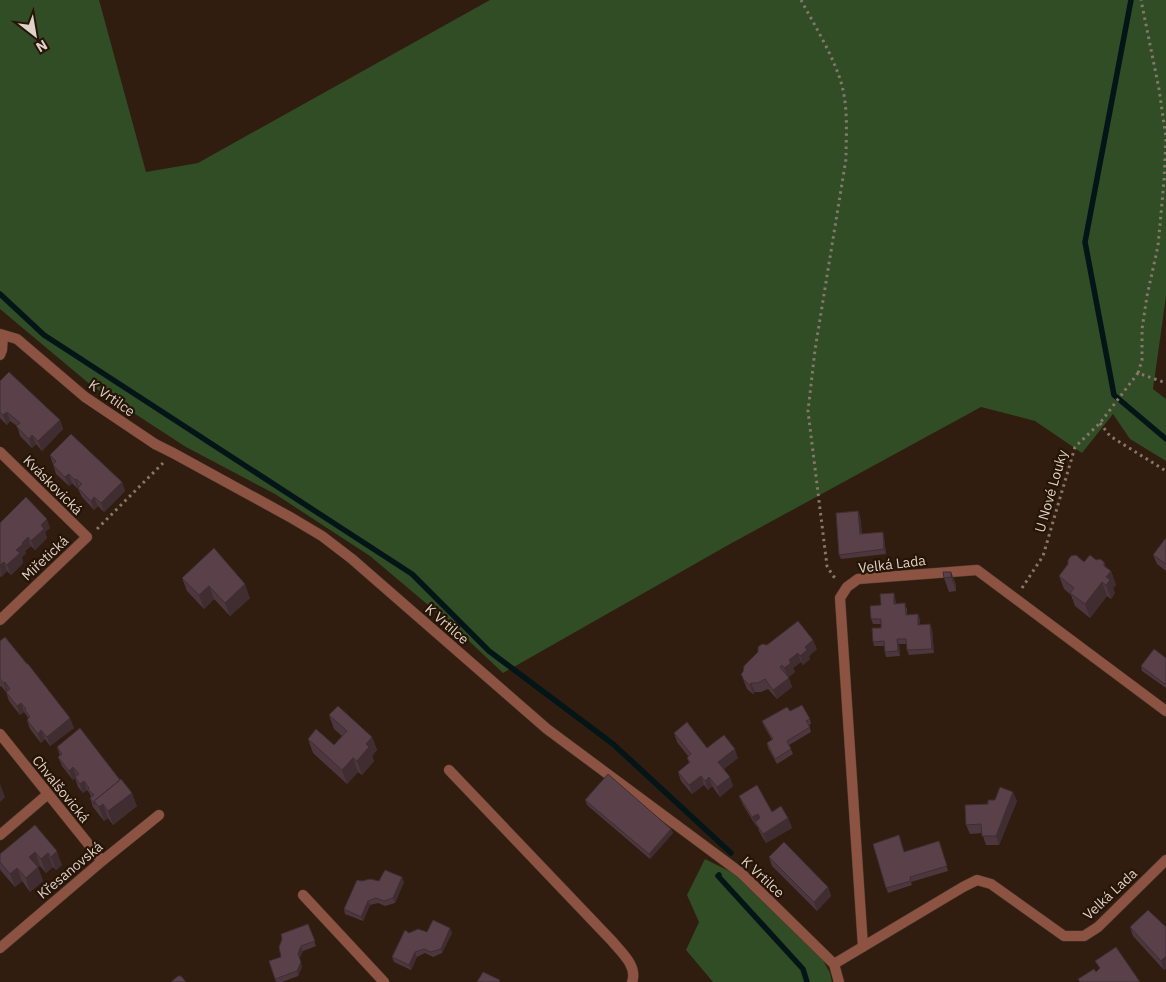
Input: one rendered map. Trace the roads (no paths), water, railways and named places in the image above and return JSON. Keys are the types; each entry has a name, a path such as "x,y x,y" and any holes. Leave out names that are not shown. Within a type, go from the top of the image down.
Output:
{"street":[{"path":"0,355 2,335"},
{"name":"K Vrtilce","path":"2,335 17,339 85,397 155,444 173,452 322,536 352,559 547,729 741,873 834,964"},
{"name":"Kváskovická","path":"0,452 87,537"},
{"name":"Miřetická","path":"0,620 87,537"},
{"name":"Velká Lada","path":"863,947 840,598 847,587 858,579 977,570 1166,711"},
{"name":"Chvalšovická","path":"0,734 102,861"},
{"path":"449,770 612,941 630,963 634,977 632,982"},
{"path":"0,835 48,794"},
{"name":"Křesanovská","path":"0,948 159,815"},
{"name":"Velká Lada","path":"834,964 977,880 991,884 1064,936 1084,936 1098,927 1166,860"},
{"path":"303,895 384,982"},
{"path":"834,964 839,982"}],"waterway":[{"path":"1131,0 1085,242 1114,395 1166,439"},
{"path":"0,294 44,335 412,574 489,651 613,744 731,853"},
{"path":"719,875 803,969 807,982"}]}
